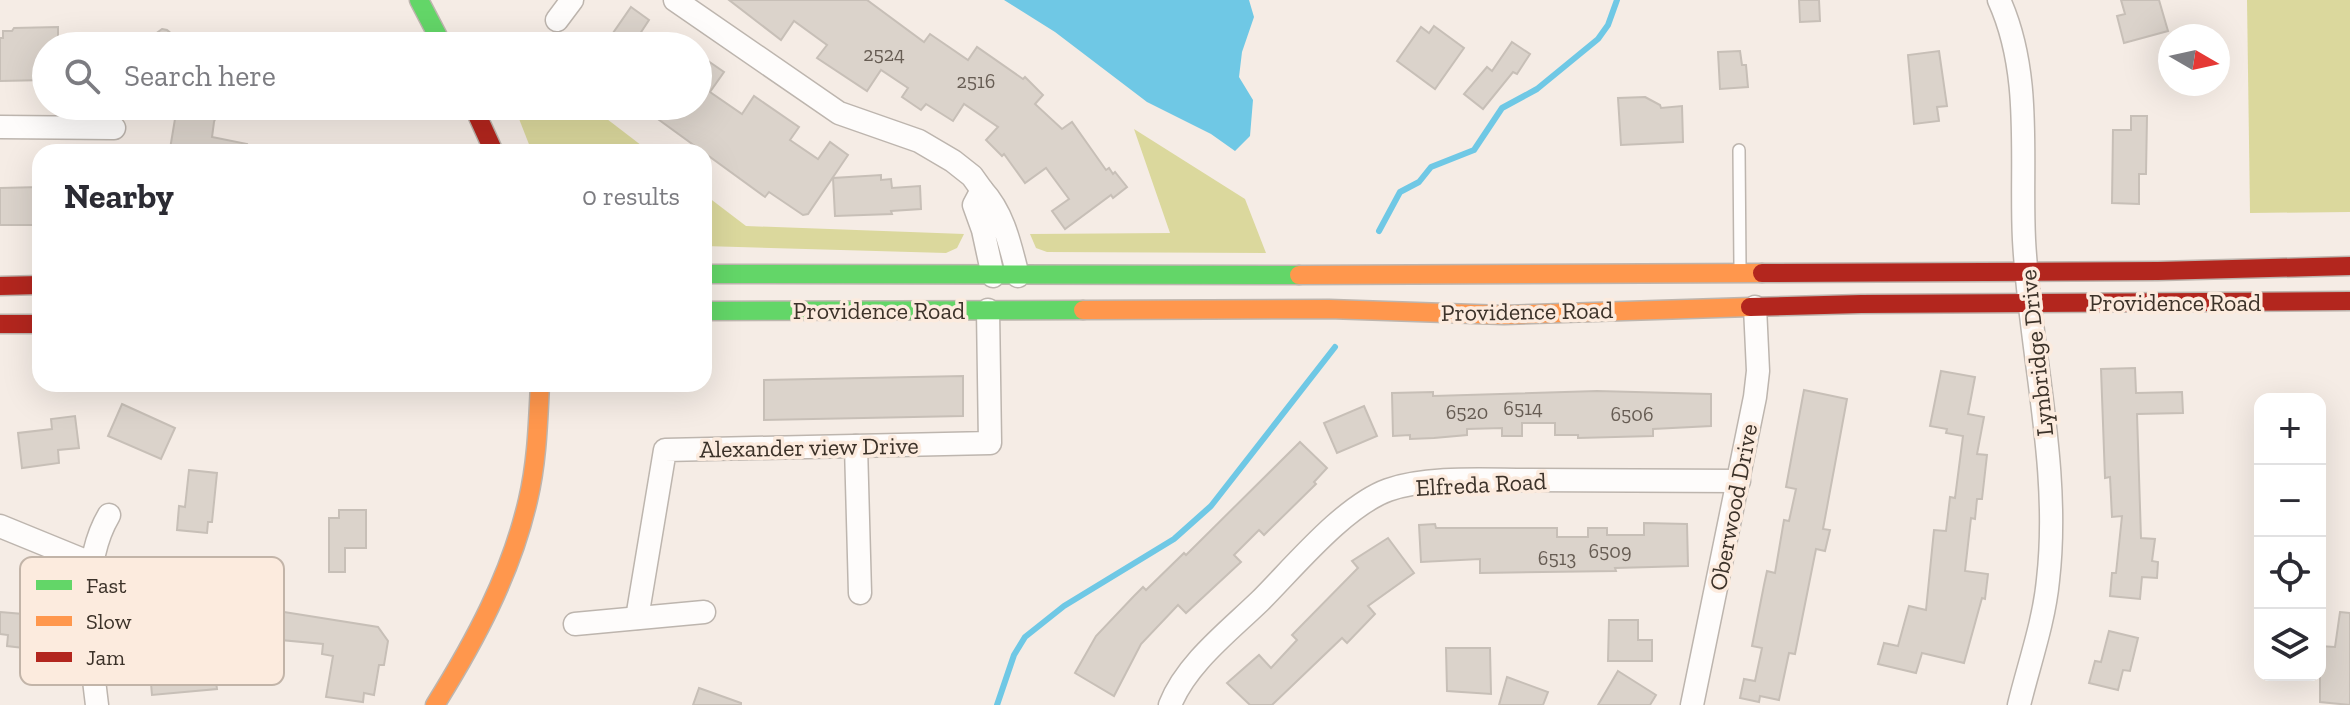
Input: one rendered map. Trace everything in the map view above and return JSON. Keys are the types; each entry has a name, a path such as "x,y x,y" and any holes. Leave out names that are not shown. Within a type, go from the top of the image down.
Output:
{"main road":[{"path":"419,0 436,32"},
{"path":"479,120 490,144"},
{"name":"Providence Road","path":"712,274 1018,276 2027,271 2350,266"},
{"path":"0,286 32,285"},
{"name":"Providence Road","path":"712,311 1329,309 1504,315 1755,307 2350,301"},
{"path":"0,324 32,324"},
{"path":"435,705 471,646 498,591 513,550 532,475 539,392"}],"street":[{"path":"557,20 572,0"},
{"path":"675,0 839,113 919,141 972,176 995,204 1002,219 1018,276"},
{"name":"Lynbridge Drive","path":"1999,0 2013,36 2021,75 2027,271 2049,488 2050,552 2046,595 2019,705"},
{"path":"0,127 114,128"},
{"path":"982,190 974,205 993,276"},
{"name":"Oberwood Drive","path":"1692,705 1739,481 1758,371 1755,307"},
{"name":"Alexander view Drive","path":"637,618 665,450 990,443 988,310"},
{"path":"856,446 860,593"},
{"name":"Elfreda Road","path":"1170,705 1175,693 1199,661 1306,555 1349,513 1388,490 1431,482 1480,480 1739,481"},
{"path":"94,557 109,515"},
{"path":"0,526 76,557"},
{"path":"575,624 704,612"},
{"path":"95,685 97,705"}],"lane":[{"path":"1739,150 1740,272"}],"shaded area":[{"path":"2247,0 2350,0 2350,212 2250,213"},
{"path":"519,120 608,120 640,144 529,144"},
{"path":"1134,129 1245,199 1266,253 1047,252 1036,248 1030,234 1170,233"},
{"path":"712,200 746,226 964,234 957,248 946,253 712,246"}],"water":[{"path":"1004,0 1249,0 1254,17 1242,52 1239,77 1253,100 1250,136 1235,151 1211,134 1147,102 1055,32"}],"building":[{"path":"729,0 867,0 924,42 930,34 968,60 977,47 1023,79 1025,77 1043,95 1035,104 1062,129 1072,122 1106,170 1109,168 1113,174 1115,172 1127,187 1065,229 1052,211 1069,199 1046,168 1025,183 1004,154 1002,156 986,140 998,127 964,104 953,121 926,104 921,110 902,97 908,88 881,70 867,91 817,58 827,45 794,21 781,40"},
{"path":"1799,0 1819,0 1820,21 1800,22"},
{"path":"2121,0 2159,0 2166,24 2158,24 2158,34 2124,43 2117,16 2125,14"},
{"path":"631,7 649,20 641,32 614,32"},
{"path":"1434,26 1464,48 1435,89 1397,61 1421,27 1429,33"},
{"path":"58,27 58,32 32,32 32,80 0,81 0,38 3,38 3,31"},
{"path":"1512,42 1530,54 1517,74 1513,72 1483,109 1464,94 1487,67 1492,71"},
{"path":"1740,51 1742,65 1746,65 1748,87 1720,89 1718,52"},
{"path":"1939,51 1947,106 1937,107 1939,121 1914,124 1908,55"},
{"path":"712,64 724,72 712,89"},
{"path":"712,93 742,114 754,96 799,127 790,140 818,159 830,142 848,155 808,214 803,215 769,192 765,197 712,158 712,144 692,144 659,120 712,120"},
{"path":"1645,97 1661,108 1682,106 1683,142 1621,145 1618,98"},
{"path":"2131,116 2147,116 2146,174 2139,174 2139,204 2112,203 2113,130 2131,130"},
{"path":"175,120 215,120 212,137 247,144 171,144"},
{"path":"881,175 881,180 891,179 892,188 920,186 921,209 891,211 892,214 835,216 833,178"},
{"path":"32,187 32,225 0,225 0,188"},
{"path":"2135,368 2136,393 2182,392 2183,413 2137,414 2141,538 2155,539 2152,561 2158,562 2157,578 2142,577 2140,599 2110,596 2112,573 2116,573 2122,516 2112,517 2110,477 2105,478 2101,369"},
{"path":"1941,371 1975,377 1968,414 1984,417 1977,454 1987,455 1982,499 1977,499 1975,519 1971,518 1965,571 1988,574 1985,599 1982,598 1964,663 1922,653 1916,673 1878,664 1884,643 1898,646 1909,606 1926,610 1934,530 1946,531 1950,497 1955,498 1963,436 1930,426"},
{"path":"963,376 963,416 764,420 764,380"},
{"path":"1804,390 1847,399 1823,529 1830,530 1825,551 1816,549 1795,654 1789,653 1779,700 1760,696 1759,702 1740,698 1744,679 1755,681 1762,648 1752,646 1764,585 1767,571 1775,573 1784,520 1789,521 1796,489 1786,487"},
{"path":"1597,391 1711,394 1711,426 1653,429 1653,436 1578,438 1578,435 1555,435 1555,423 1522,423 1522,436 1502,436 1502,428 1467,429 1467,435 1434,438 1393,436 1392,393 1433,392 1433,396"},
{"path":"122,404 175,428 161,459 108,436"},
{"path":"1364,406 1377,436 1337,453 1324,423"},
{"path":"75,416 79,448 58,450 59,463 22,468 18,433 52,429 51,419"},
{"path":"1300,442 1327,468 1314,482 1316,484 1264,535 1259,530 1234,555 1241,562 1186,613 1178,605 1141,644 1114,696 1075,673 1096,636 1134,596 1143,587 1146,590 1184,553 1186,555"},
{"path":"189,470 217,473 212,522 208,522 207,533 177,530 179,506 185,507"},
{"path":"339,510 366,510 366,548 345,548 345,572 329,572 329,518 339,518"},
{"path":"1644,523 1687,524 1688,566 1615,568 1616,571 1480,573 1480,559 1421,562 1419,525 1435,524 1436,528 1557,528 1557,537 1588,537 1588,528 1607,528 1607,535 1644,535"},
{"path":"1388,538 1414,573 1368,606 1375,614 1347,643 1342,638 1272,705 1250,705 1227,683 1259,655 1271,668 1297,640 1292,635 1358,568 1352,561"},
{"path":"0,612 20,614 20,648 7,646 8,635 0,634"},
{"path":"284,612 378,627 388,641 384,665 379,665 374,695 364,693 363,702 326,697 333,656 322,654 323,644 284,640"},
{"path":"2340,612 2350,613 2350,705 2320,702 2320,681 2326,681 2326,646 2335,647"},
{"path":"1609,620 1638,620 1638,640 1652,640 1652,661 1608,661"},
{"path":"2109,631 2138,638 2130,671 2123,670 2118,690 2089,683 2095,661 2101,662"},
{"path":"1446,648 1490,648 1491,694 1447,691"},
{"path":"1618,671 1656,695 1650,705 1598,705"},
{"path":"1507,677 1548,692 1543,705 1499,705"},
{"path":"151,685 216,685 217,689 152,695"},
{"path":"699,688 741,703 741,705 693,705"}],"waterway":[{"path":"1379,231 1400,192 1419,182 1431,167 1474,150 1502,108 1537,89 1598,39 1608,25 1617,0"},
{"path":"997,705 1014,655 1025,637 1064,606 1174,539 1211,506 1335,347"}],"traffic: fast":[{"path":"419,0 436,32"},
{"path":"712,274 1299,275"},
{"path":"712,311 1083,310"}],"traffic: slow":[{"path":"1299,275 1762,273"},
{"path":"1083,310 1329,309 1504,315 1750,307"},
{"path":"435,705 490,606 512,554 533,471 540,392"}],"traffic: jam":[{"path":"479,120 490,144"},
{"path":"1762,273 2158,271 2350,266"},
{"path":"0,286 32,285"},
{"path":"1750,307 2350,301"},
{"path":"0,324 32,324"}]}
